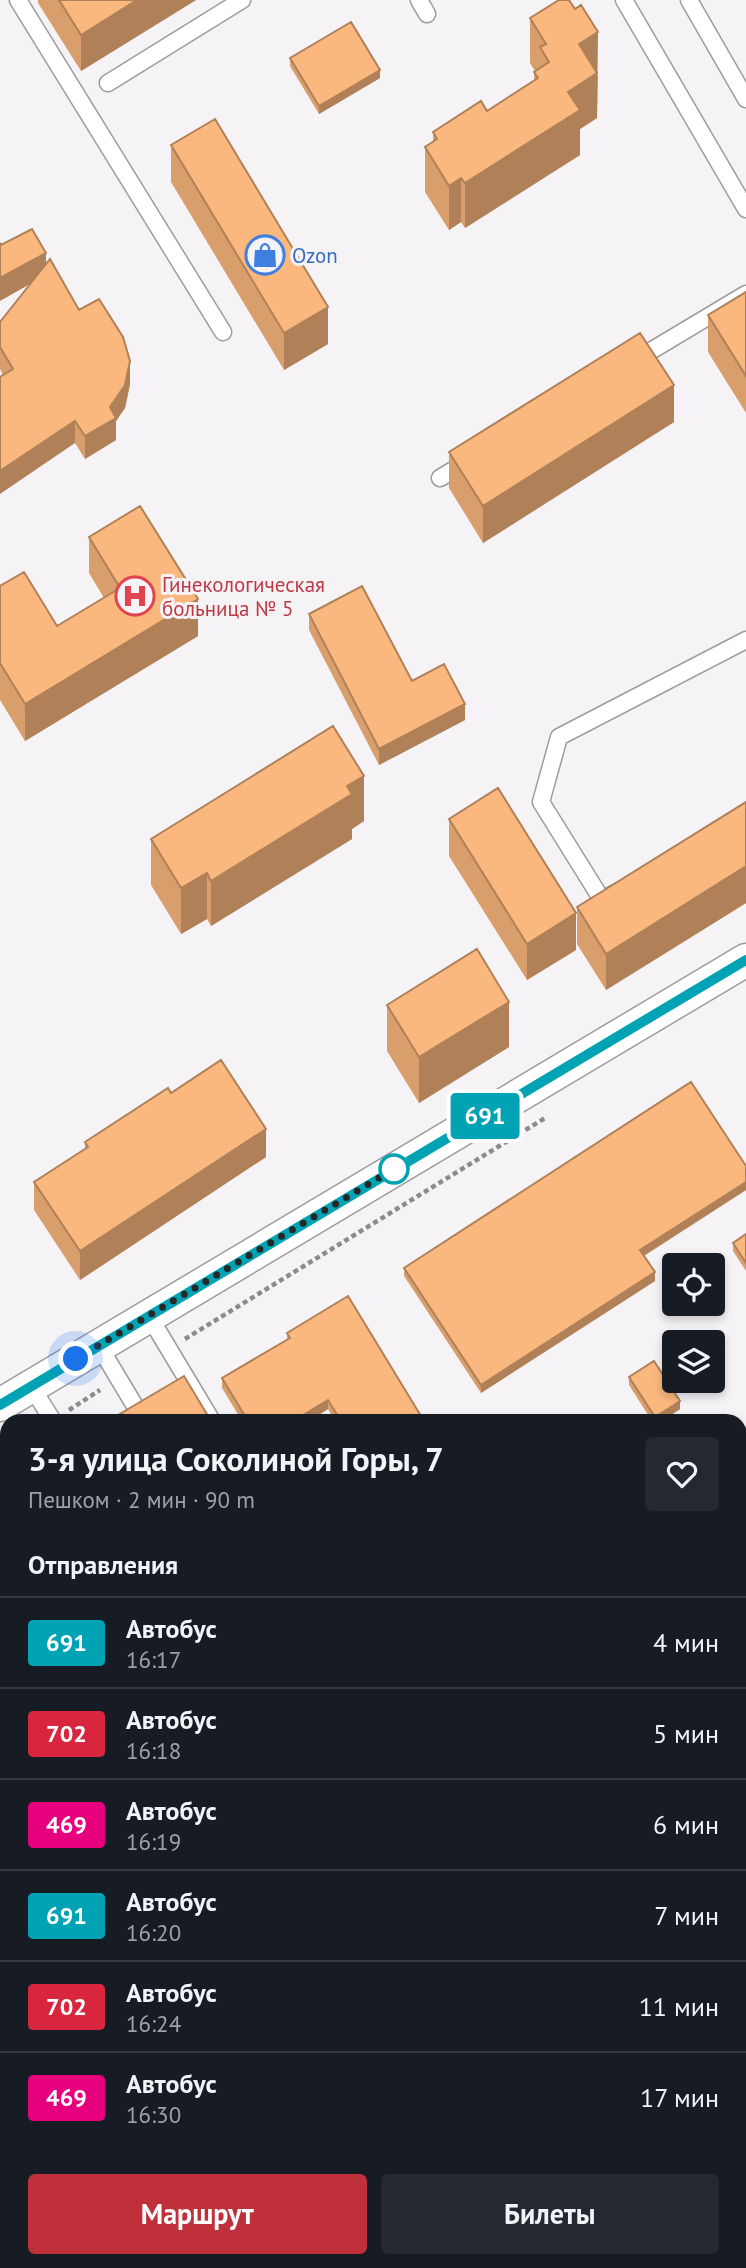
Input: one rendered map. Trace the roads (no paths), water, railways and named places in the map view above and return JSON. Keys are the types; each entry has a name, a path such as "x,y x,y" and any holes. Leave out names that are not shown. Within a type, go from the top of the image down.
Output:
{"street":[{"path":"0,1405 746,960"}],"lane":[{"path":"18,0 223,331"},
{"path":"108,83 242,0"},
{"path":"624,0 746,209"},
{"path":"689,0 746,99"},
{"path":"617,372 746,294"},
{"path":"440,478 475,456"},
{"path":"626,887 602,900 541,802 559,737 746,640"},
{"path":"149,1317 208,1414"},
{"path":"99,1346 140,1414"},
{"path":"31,1386 48,1414"}],"place":[{"name":"Ozon","path":"265,255"},
{"name":"Гинекологическая больница № 5","path":"135,596"}]}
